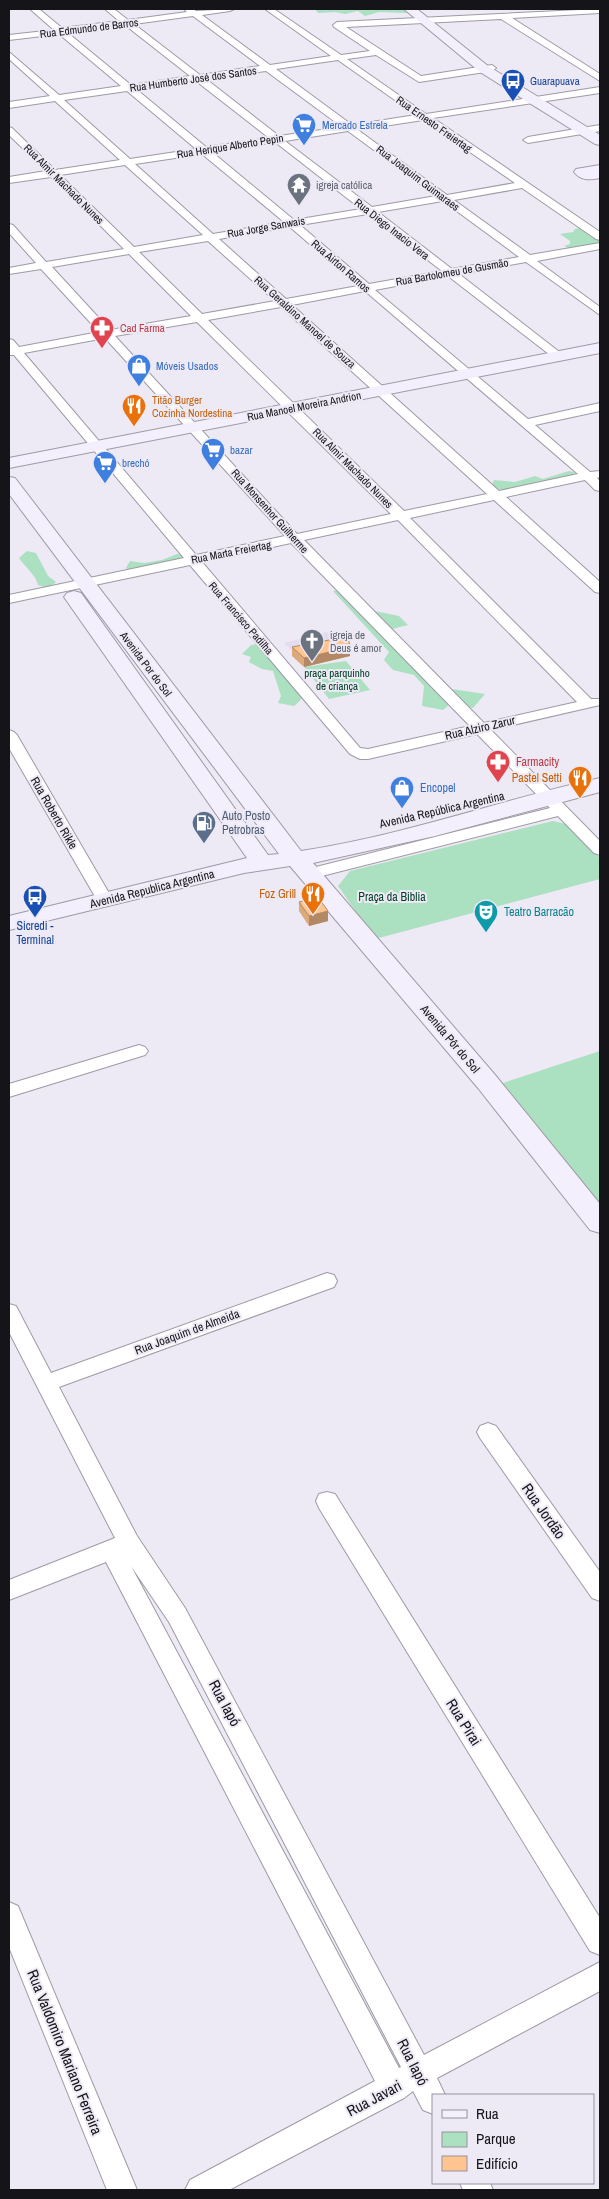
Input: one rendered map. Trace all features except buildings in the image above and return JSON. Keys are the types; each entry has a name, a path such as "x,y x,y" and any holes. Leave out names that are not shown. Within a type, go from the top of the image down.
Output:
{"main road":[{"name":"Avenida Republica Argentina","path":"9,912 102,895"}],"street":[{"name":"Rua Airton Ramos","path":"34,9 59,32 130,88 291,223 526,423 594,474 600,486"},
{"name":"Rua Diego Inacio Vera","path":"110,9 448,273 558,356"},
{"name":"Rua Edmundo de Barros","path":"9,38 128,23 191,11 230,9"},
{"name":"Rua Ernesto Freiertag","path":"269,9 341,57 423,117 600,237"},
{"path":"410,9 428,16 488,68 538,100 594,131 600,141"},
{"name":"Rua Joaquim Guimaraes","path":"191,11 600,312"},
{"path":"488,68 419,79 337,25 428,16 504,17 600,11"},
{"path":"580,13 594,21"},
{"path":"504,17 600,78"},
{"name":"Rua Humberto José dos Santos","path":"9,105 378,52"},
{"name":"Rua Geraldino Manoel de Souza","path":"9,55 600,590"},
{"name":"Rua Herique Alberto Pepin","path":"9,180 600,90"},
{"name":"Rua Almir Machado Nunes","path":"9,130 594,703"},
{"path":"528,140 594,131"},
{"path":"600,169 580,172 587,176 600,174"},
{"name":"Rua Jorge Sanwais","path":"9,271 523,185"},
{"name":"Rua Monsenhor Guilherme","path":"9,227 295,539 600,850"},
{"name":"Rua Bartolomeu de Gusmão","path":"11,348 109,334 600,246"},
{"name":"Rua Francisco Padilha","path":"11,348 97,446 355,751 360,754"},
{"name":"Rua Manoel Moreira Andrion","path":"9,464 600,348"},
{"path":"526,423 600,407"},
{"name":"Rua Marta Freiertag","path":"9,599 594,474"},
{"name":"Avenida Por do Sol","path":"9,482 75,585 258,857"},
{"name":"Avenida Por do Sol","path":"9,507 75,585 296,859"},
{"name":"Rua Alziro Zarur","path":"360,754 368,754 594,703"},
{"name":"Rua Roberto Rikle","path":"9,735 102,895"},
{"name":"Avenida República Argentina","path":"551,799 600,772"},
{"name":"Avenida República Argentina","path":"296,859 427,831 600,785"},
{"name":"Avenida Republica Argentina","path":"9,923 102,895 258,857 296,859"},
{"name":"Avenida Pôr do Sol","path":"296,859 487,1082 599,1220"},
{"path":"9,1091 139,1051"},
{"name":"Rua Joaquim de Almeida","path":"47,1383 326,1281"},
{"name":"Rua Iapó","path":"9,1312 47,1383 120,1546 394,2088"},
{"name":"Rua Jordão","path":"488,1432 600,1591"},
{"name":"Rua Pirai","path":"327,1501 600,1942"},
{"path":"9,1590 120,1546"},
{"name":"Rua Iapó","path":"120,1546 164,1594 181,1623 432,2098"},
{"name":"Rua Valdomiro Mariano Ferreira","path":"9,1915 122,2190"},
{"name":"Rua Javari","path":"200,2190 394,2088 600,1976"}],"shaded area":[{"path":"327,632 338,643 294,653 284,643"}],"green space":[{"path":"315,9 404,9 407,13 379,12 365,16 358,11 345,14 335,12 318,13"},
{"path":"580,228 600,238 600,244 568,248 564,246 570,244 570,241 560,234 573,232 575,229"},
{"path":"569,471 574,472 574,476 506,490 496,489 492,485 494,480 515,482 535,476 543,479"},
{"path":"27,551 36,553 48,576 56,582 54,584 48,587 38,585 33,574 19,558"},
{"path":"182,554 181,559 129,570 126,568 130,561 144,563 162,560"},
{"path":"349,587 370,610 399,616 408,625 392,629 411,654 445,688 485,694 473,708 449,705 443,710 422,706 424,686 414,675 393,670 384,660 389,652 333,591"},
{"path":"265,643 284,668 293,669 301,679 305,692 300,701 294,706 278,703 281,696 273,671 262,669 249,662 251,657 242,654 251,645"},
{"name":"praça parquinho de criança","path":"346,661 370,690 329,699 304,667"},
{"name":"Praça da Biblia","path":"553,821 566,824 600,858 600,879 375,939 338,886 350,871"},
{"path":"600,1051 600,1205 500,1084"}],"place":[{"name":"Guarapuava","path":"513,102"},
{"name":"Mercado Estrela","path":"304,146"},
{"name":"igreja católica","path":"299,206"},
{"name":"Cad Farma","path":"102,349"},
{"name":"Móveis Usados","path":"139,387"},
{"name":"Titão Burger Cozinha Nordestina","path":"134,427"},
{"name":"bazar","path":"213,471"},
{"name":"brechó","path":"105,484"},
{"name":"igreja de Deus é amor","path":"312,662"},
{"name":"Farmacity","path":"498,783"},
{"name":"Pastel Setti","path":"580,799"},
{"name":"Encopel","path":"402,809"},
{"name":"Auto Posto Petrobras","path":"204,844"},
{"name":"Foz Grill","path":"313,915"},
{"name":"Sicredi - Terminal","path":"35,918"},
{"name":"Teatro Barracão","path":"486,933"}]}
